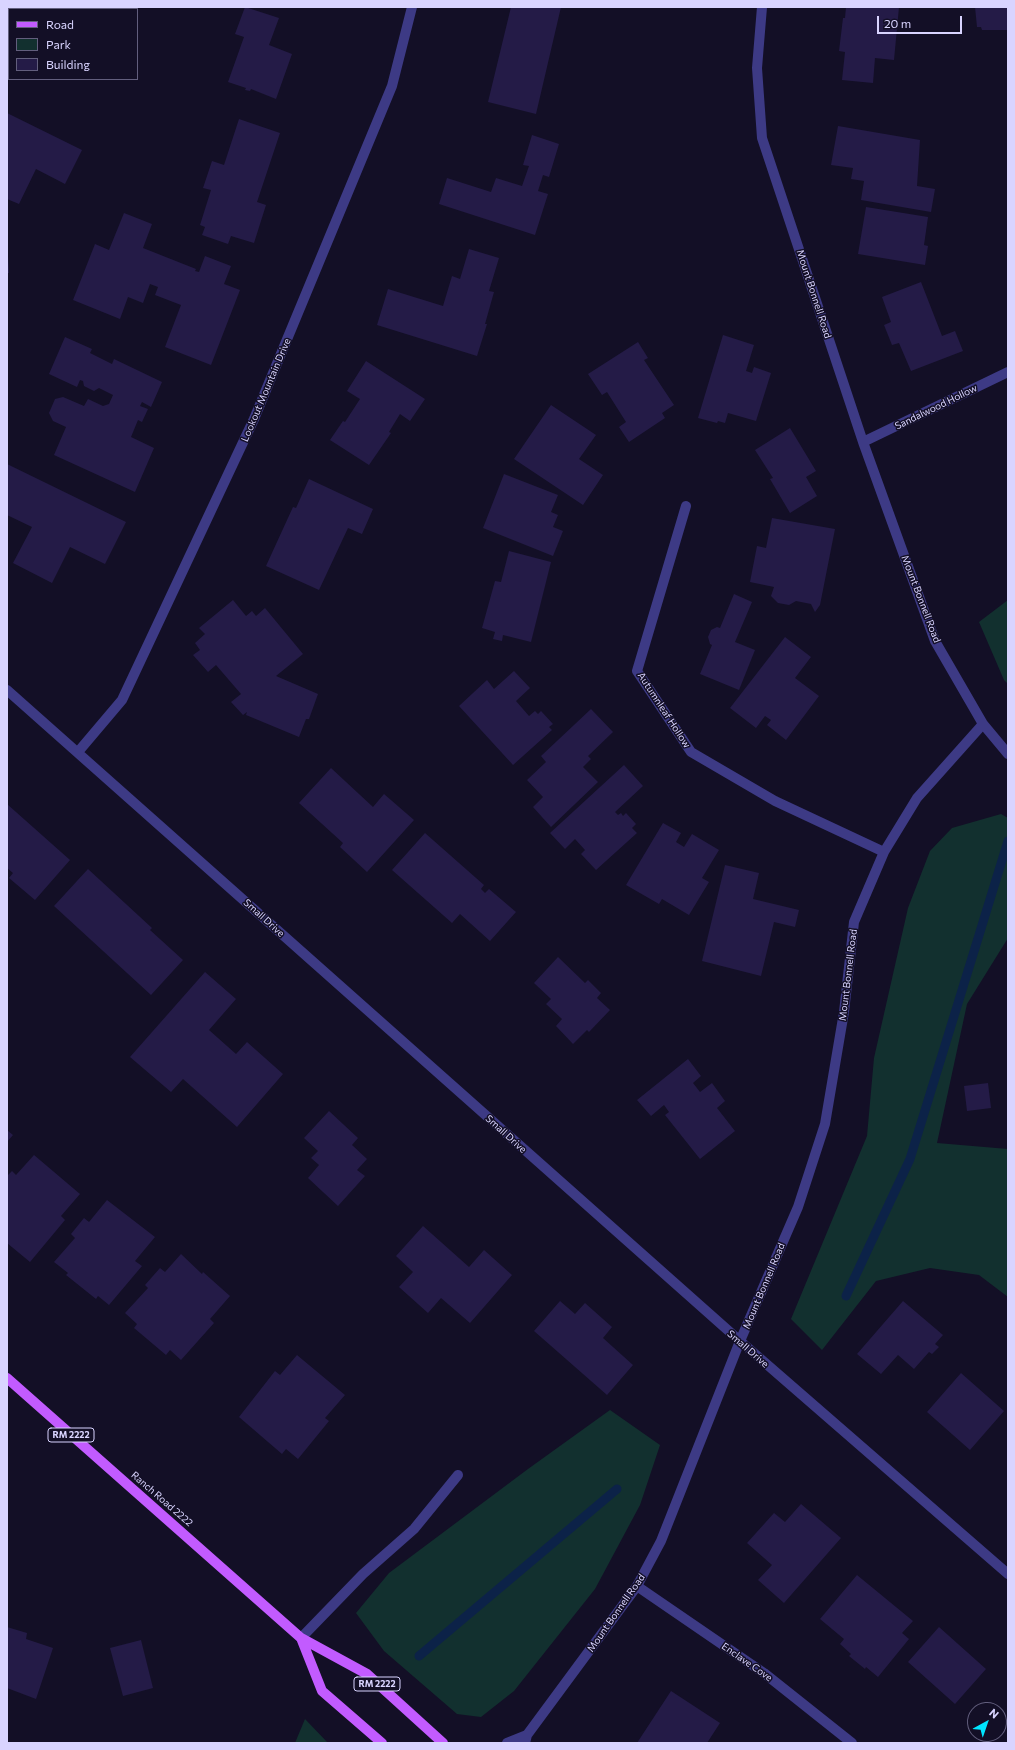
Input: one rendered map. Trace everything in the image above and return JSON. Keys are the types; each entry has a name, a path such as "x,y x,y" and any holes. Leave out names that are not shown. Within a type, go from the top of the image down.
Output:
{"main road":[{"name":"Ranch Road 2222","path":"7,1378 301,1638 367,1674 442,1743"},
{"name":"Ranch Road 2222","path":"301,1638 322,1691 382,1743"}],"street":[{"name":"Lookout Mountain Drive","path":"78,752 122,700 254,419 392,86 412,7"},
{"name":"Mount Bonnell Road","path":"507,1743 526,1739 637,1586 661,1541 740,1341 798,1207 825,1124 844,1012 854,922 884,852 917,798 983,724 935,641 863,442 762,138 757,68 762,7"},
{"name":"Sandalwood Hollow","path":"863,442 1008,372"},
{"name":"Autumnleaf Hollow","path":"686,506 636,671 691,752 775,801 884,852"},
{"name":"Small Drive","path":"7,690 740,1341 1008,1574"},
{"path":"983,724 1008,754"},
{"path":"301,1638 362,1574 414,1529 458,1475"},
{"name":"Enclave Cove","path":"637,1586 764,1673 852,1743"}],"green space":[{"path":"1008,600 1008,684 1004,680 979,622"},
{"path":"1001,814 1008,818 1008,938 967,1004 937,1143 1008,1149 1008,1297 979,1275 930,1268 876,1281 822,1350 791,1319 867,1136 874,1058 908,908 930,851 952,828"},
{"path":"610,1410 660,1445 640,1505 595,1589 514,1691 481,1717 457,1714 384,1651 356,1613 389,1573"},
{"path":"305,1719 328,1743 295,1743"}],"building":[{"path":"7,7 75,7 8,8 7,30"},
{"path":"245,7 279,18 269,45 292,54 276,99 251,89 250,91 245,90 246,88 228,82 244,37 235,34"},
{"path":"511,7 561,7 536,114 488,102"},
{"path":"846,7 899,7 894,60 875,58 873,83 842,80 845,52 839,51 843,18 845,18"},
{"path":"975,7 1008,7 1008,30 982,30 981,27 977,27"},
{"path":"7,113 82,150 65,184 36,169 19,204 7,199"},
{"path":"239,119 280,133 257,202 266,205 254,243 231,236 228,244 202,235 205,227 200,225 211,190 203,188 212,161 224,165"},
{"path":"838,126 920,140 917,186 935,189 931,212 861,200 864,181 851,179 853,168 831,165"},
{"path":"532,135 559,144 549,177 543,175 538,191 548,194 535,235 439,204 447,178 491,192 496,178 522,186 529,166 523,165"},
{"path":"866,207 928,217 924,245 928,246 925,265 858,254"},
{"path":"124,213 152,224 143,248 196,269 195,271 199,272 205,256 231,266 224,284 240,290 211,365 165,347 181,305 155,295 158,287 150,284 143,303 128,297 120,319 73,300 95,244 109,250"},
{"path":"469,249 499,258 489,291 494,292 485,324 487,324 477,356 377,325 388,289 443,306 452,276 460,279"},
{"path":"8,256 9,273 7,273"},
{"path":"921,282 942,336 955,331 963,351 911,371 899,343 892,345 884,325 891,322 882,297"},
{"path":"723,335 754,345 746,371 752,373 754,367 771,373 756,421 728,413 725,423 718,421 717,423 698,418"},
{"path":"65,337 92,349 90,353 112,364 114,359 162,382 151,407 142,402 140,406 148,409 142,422 138,420 131,437 154,448 135,492 54,455 66,427 53,421 49,413 55,399 63,397 84,406 88,399 103,406 109,404 113,395 99,388 94,391 84,386 83,381 80,380 77,387 49,374"},
{"path":"638,342 648,358 644,360 674,405 662,413 665,418 629,442 619,427 626,422 607,392 602,395 588,374"},
{"path":"366,361 425,399 410,421 400,414 389,432 391,433 369,465 330,440 343,421 345,422 360,399 347,391"},
{"path":"551,405 596,435 579,459 603,475 583,505 514,459"},
{"path":"790,428 816,471 806,477 817,496 790,513 770,479 773,478 755,450"},
{"path":"7,464 126,522 105,564 70,547 52,583 13,563 32,527 7,515"},
{"path":"504,474 558,495 551,512 558,515 553,527 563,531 553,556 483,528"},
{"path":"309,479 373,509 362,534 348,528 319,590 266,566 293,507 296,508"},
{"path":"772,518 835,529 820,605 815,612 811,604 796,601 789,605 778,603 771,596 774,587 750,582 757,546 766,548"},
{"path":"509,551 551,562 531,642 503,635 502,641 493,639 495,632 482,628 495,581 501,582"},
{"path":"734,594 752,602 735,642 755,650 739,690 700,674 712,645 710,644 708,637 711,630 717,627 720,628"},
{"path":"233,600 246,616 252,611 256,616 265,608 303,654 276,676 318,694 309,719 306,719 299,737 246,715 247,712 243,715 231,702 241,694 216,665 208,672 193,655 200,650 195,643 205,634 199,628"},
{"path":"785,637 811,657 795,678 819,696 786,740 767,725 771,720 765,716 756,728 730,708"},
{"path":"514,671 530,688 516,701 529,716 535,711 538,714 541,711 553,724 549,727 552,730 513,765 459,706 487,680 494,689"},
{"path":"591,709 613,732 588,756 591,759 583,767 598,782 551,827 533,807 543,797 527,780 546,762 541,756"},
{"path":"624,765 643,786 615,812 618,815 621,813 623,816 626,813 636,824 632,828 637,833 596,870 581,854 585,850 575,839 565,849 550,833"},
{"path":"331,768 373,807 384,794 414,820 367,872 340,847 343,843 299,803"},
{"path":"7,804 70,860 35,900 9,878 13,873 7,868"},
{"path":"663,823 681,833 676,842 684,847 692,834 719,850 702,878 709,882 689,915 662,899 659,904 626,885"},
{"path":"425,833 484,885 481,889 485,893 489,889 516,912 490,941 460,914 452,923 392,870"},
{"path":"725,865 759,873 753,899 799,910 795,927 774,922 761,976 702,961"},
{"path":"88,869 152,928 150,930 183,960 151,995 54,906"},
{"path":"558,957 585,983 588,980 601,993 597,998 610,1010 589,1032 587,1030 573,1044 556,1026 562,1019 546,1004 551,999 534,983"},
{"path":"205,972 236,999 209,1030 236,1054 247,1042 283,1074 237,1127 183,1079 171,1092 130,1057"},
{"path":"688,1059 701,1076 693,1083 700,1092 712,1083 725,1101 717,1108 735,1131 700,1159 665,1115 669,1112 664,1105 651,1116 637,1100"},
{"path":"988,1083 991,1108 967,1111 964,1086"},
{"path":"329,1111 358,1138 352,1145 367,1159 357,1170 365,1176 338,1206 308,1178 319,1165 311,1158 318,1151 304,1138"},
{"path":"7,1130 13,1135 7,1142"},
{"path":"34,1155 80,1194 61,1216 65,1220 30,1262 7,1243 7,1176 12,1171 16,1175"},
{"path":"107,1200 155,1237 135,1261 142,1266 109,1305 98,1296 96,1299 66,1275 68,1273 54,1262 75,1238 71,1234 84,1218 89,1222"},
{"path":"423,1226 469,1267 484,1250 512,1275 470,1323 441,1298 428,1313 399,1287 413,1272 396,1256"},
{"path":"181,1254 202,1274 203,1272 230,1296 210,1319 214,1323 181,1360 170,1350 166,1355 134,1328 137,1324 125,1313 148,1288 145,1285 160,1268 165,1272"},
{"path":"560,1301 575,1314 585,1303 612,1327 603,1338 633,1365 607,1395 534,1331"},
{"path":"903,1301 943,1335 935,1344 939,1347 932,1354 929,1352 914,1369 898,1355 881,1374 857,1354"},
{"path":"297,1355 345,1395 325,1418 329,1421 298,1459 286,1449 282,1454 239,1417 275,1371 280,1375"},
{"path":"961,1373 1004,1411 970,1450 927,1412"},
{"path":"801,1504 841,1538 784,1603 758,1580 772,1565 747,1543 774,1513 785,1522"},
{"path":"857,1575 913,1621 902,1633 909,1639 878,1677 849,1656 851,1654 840,1644 844,1639 820,1619"},
{"path":"7,1627 27,1633 26,1639 53,1648 36,1699 7,1688"},
{"path":"939,1627 986,1669 955,1704 908,1662"},
{"path":"141,1640 153,1688 123,1696 110,1648"},
{"path":"671,1691 720,1723 707,1743 637,1743"}],"waterway":[{"path":"846,1296 910,1159 1008,841"},
{"path":"419,1656 617,1489"}]}
